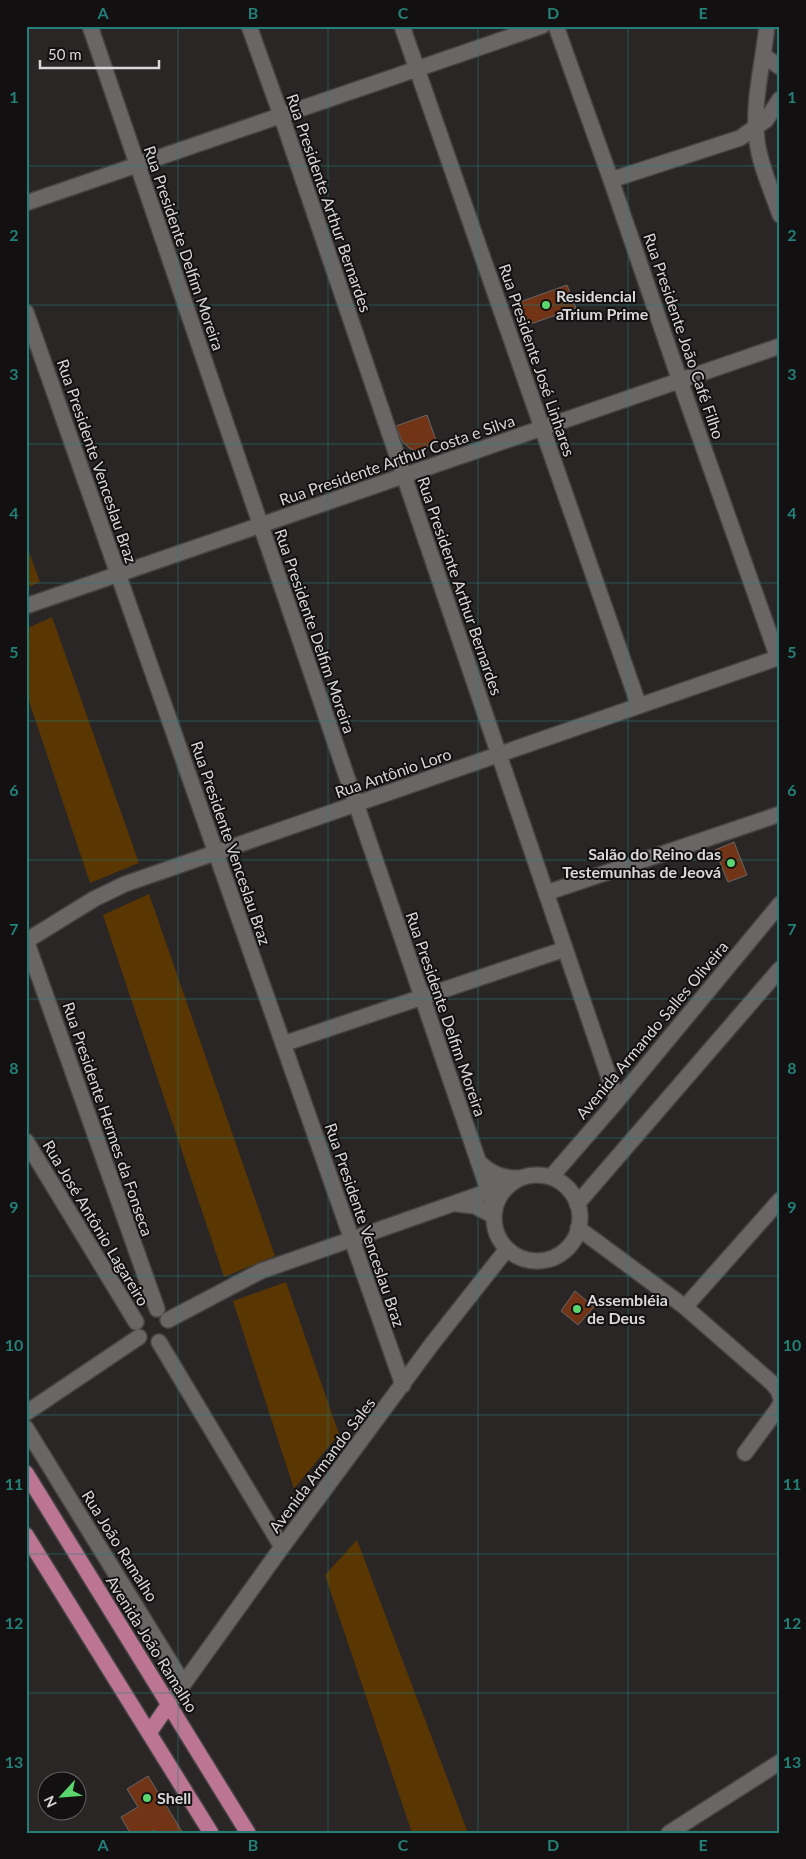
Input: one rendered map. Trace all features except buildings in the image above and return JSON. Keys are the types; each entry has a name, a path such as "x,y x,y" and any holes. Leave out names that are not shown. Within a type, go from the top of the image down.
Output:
{"highway":[{"name":"Avenida João Ramalho","path":"26,1473 248,1833"},
{"path":"26,1535 212,1833"},
{"path":"149,1733 169,1704"}],"street":[{"name":"Rua Presidente Delfim Moreira","path":"90,26 489,1191 494,1213"},
{"name":"Rua Presidente Arthur Bernardes","path":"249,26 617,1101"},
{"name":"Rua Presidente José Linhares","path":"402,26 639,706"},
{"path":"26,203 542,26"},
{"name":"Rua Presidente João Café Filho","path":"556,26 612,180 680,381 779,658"},
{"path":"768,26 755,114 760,156 780,215"},
{"path":"764,56 780,67"},
{"path":"612,180 740,138 766,120 780,99"},
{"name":"Rua Presidente Venceslau Braz","path":"26,312 403,1385"},
{"name":"Rua Presidente Arthur Costa e Silva","path":"26,606 780,346"},
{"name":"Rua Antônio Loro","path":"26,941 108,891 779,658"},
{"path":"546,893 776,817"},
{"name":"Avenida Armando Salles Oliveira","path":"551,1178 780,904"},
{"name":"Rua Presidente Hermes da Fonseca","path":"26,941 157,1310"},
{"path":"283,1044 565,949"},
{"path":"577,1204 780,968"},
{"name":"Rua José Antônio Lagareiro","path":"26,1142 136,1322"},
{"path":"478,1161 493,1174 516,1181"},
{"path":"168,1320 248,1276 530,1176 551,1178 567,1188 577,1204 579,1212 578,1228 572,1244 562,1253 551,1259 527,1260 516,1256 507,1249 497,1233 494,1213 501,1195 516,1181"},
{"path":"685,1307 780,1200"},
{"path":"453,1204 475,1206 494,1213"},
{"path":"578,1228 685,1307 772,1383 780,1396"},
{"name":"Avenida Armando Sales","path":"169,1704 432,1344 507,1249"},
{"path":"146,1310 157,1310 166,1315 168,1320 170,1325 167,1335 159,1342 148,1343 139,1337 135,1327 138,1317 146,1310"},
{"path":"26,1412 139,1337"},
{"path":"159,1342 282,1547"},
{"path":"745,1453 780,1404"},
{"name":"Rua João Ramalho","path":"26,1428 183,1683"},
{"path":"669,1833 780,1762"}],"shaded area":[{"path":"26,544 40,582 26,588"},
{"path":"52,617 139,863 90,883 26,692 26,629"},
{"path":"149,894 275,1256 224,1277 103,915"},
{"path":"286,1282 339,1434 294,1489 233,1301"},
{"path":"357,1540 468,1833 412,1833 325,1575"}],"place":[{"name":"Residencial aTrium Prime","path":"546,305"},
{"name":"Salão do Reino das Testemunhas de Jeová","path":"731,863"},
{"name":"Assembléia de Deus","path":"577,1309"},
{"name":"Shell","path":"147,1798"}]}
